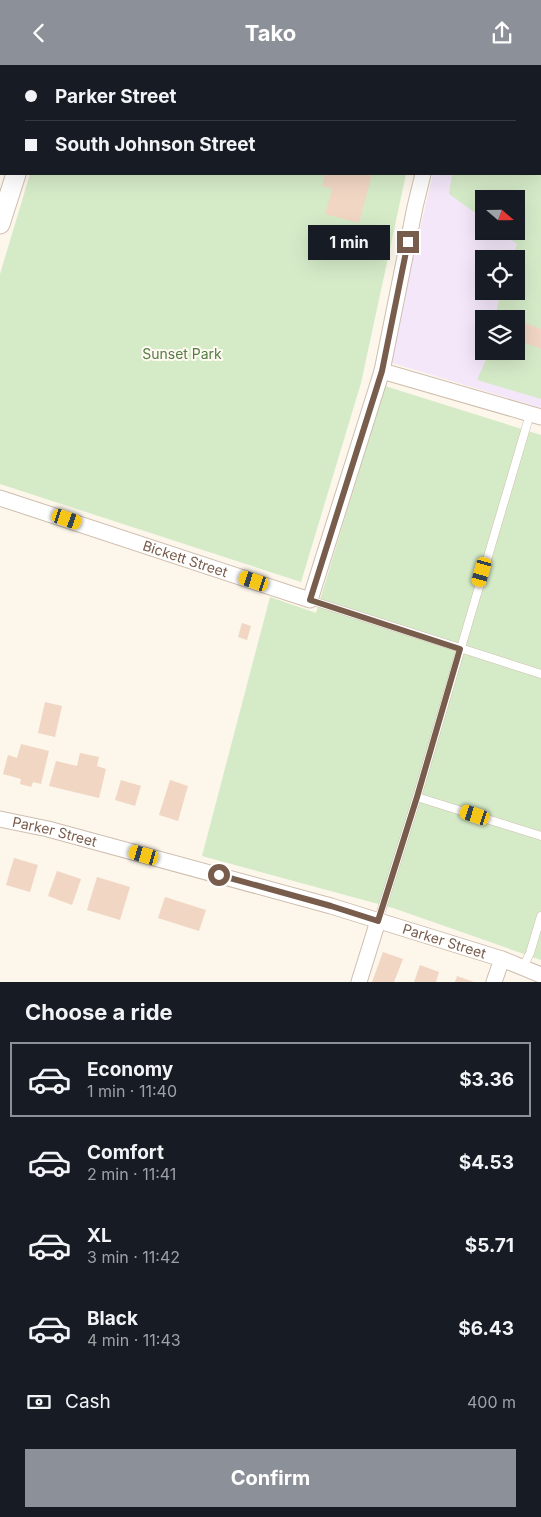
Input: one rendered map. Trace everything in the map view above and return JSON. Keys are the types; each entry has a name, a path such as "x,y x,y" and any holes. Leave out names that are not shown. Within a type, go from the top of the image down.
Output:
{"street":[{"path":"0,224 16,175"},
{"path":"310,600 382,371 415,207 424,175"},
{"path":"382,371 535,416"},
{"name":"Bickett Street","path":"0,497 310,600"},
{"name":"Parker Street","path":"0,819 48,829 331,906 502,959 541,975"},
{"path":"359,982 378,921"},
{"path":"494,982 502,959"}],"lane":[{"path":"378,921 417,797 460,649 535,416"},
{"name":"Bickett Street","path":"310,600 541,674"},
{"path":"417,797 541,836"},
{"path":"523,967 530,953 541,916"}],"shaded area":[{"path":"433,175 541,175 541,408 389,362"}],"green space":[{"name":"Sunset Park","path":"30,175 406,175 361,383 301,582 0,484 0,274"},
{"path":"452,175 541,175 541,399 477,380 486,360 525,360 525,310 497,310 497,307 499,300 525,300 525,250 515,250 517,244 512,240 525,240 525,190 475,190 475,213 449,194"},
{"path":"385,386 541,435 541,960 393,908 202,856 270,597 316,613"}],"building":[{"path":"325,175 372,175 359,223 325,214 332,189 322,186"},
{"path":"525,323 541,329 541,349 525,343"},
{"path":"242,623 251,626 247,640 238,637"},
{"path":"45,702 62,706 55,737 38,733"},
{"path":"21,744 49,751 41,784 33,782 31,787 20,784 21,779 3,774 8,755 17,758"},
{"path":"80,753 99,757 97,766 106,769 99,798 49,786 56,761 77,766"},
{"path":"121,780 141,786 135,806 115,800"},
{"path":"170,780 188,786 178,821 159,815"},
{"path":"14,858 38,865 30,892 6,885"},
{"path":"57,871 81,879 72,905 48,896"},
{"path":"97,877 130,887 120,920 87,910"},
{"path":"165,897 206,910 199,931 158,918"},
{"path":"383,952 403,959 394,982 372,982"},
{"path":"420,965 439,972 436,982 414,982"},
{"path":"457,976 474,982 455,982"}],"route":[{"path":"219,875 378,921 417,797 460,649 310,600 382,371 408,242"}]}
